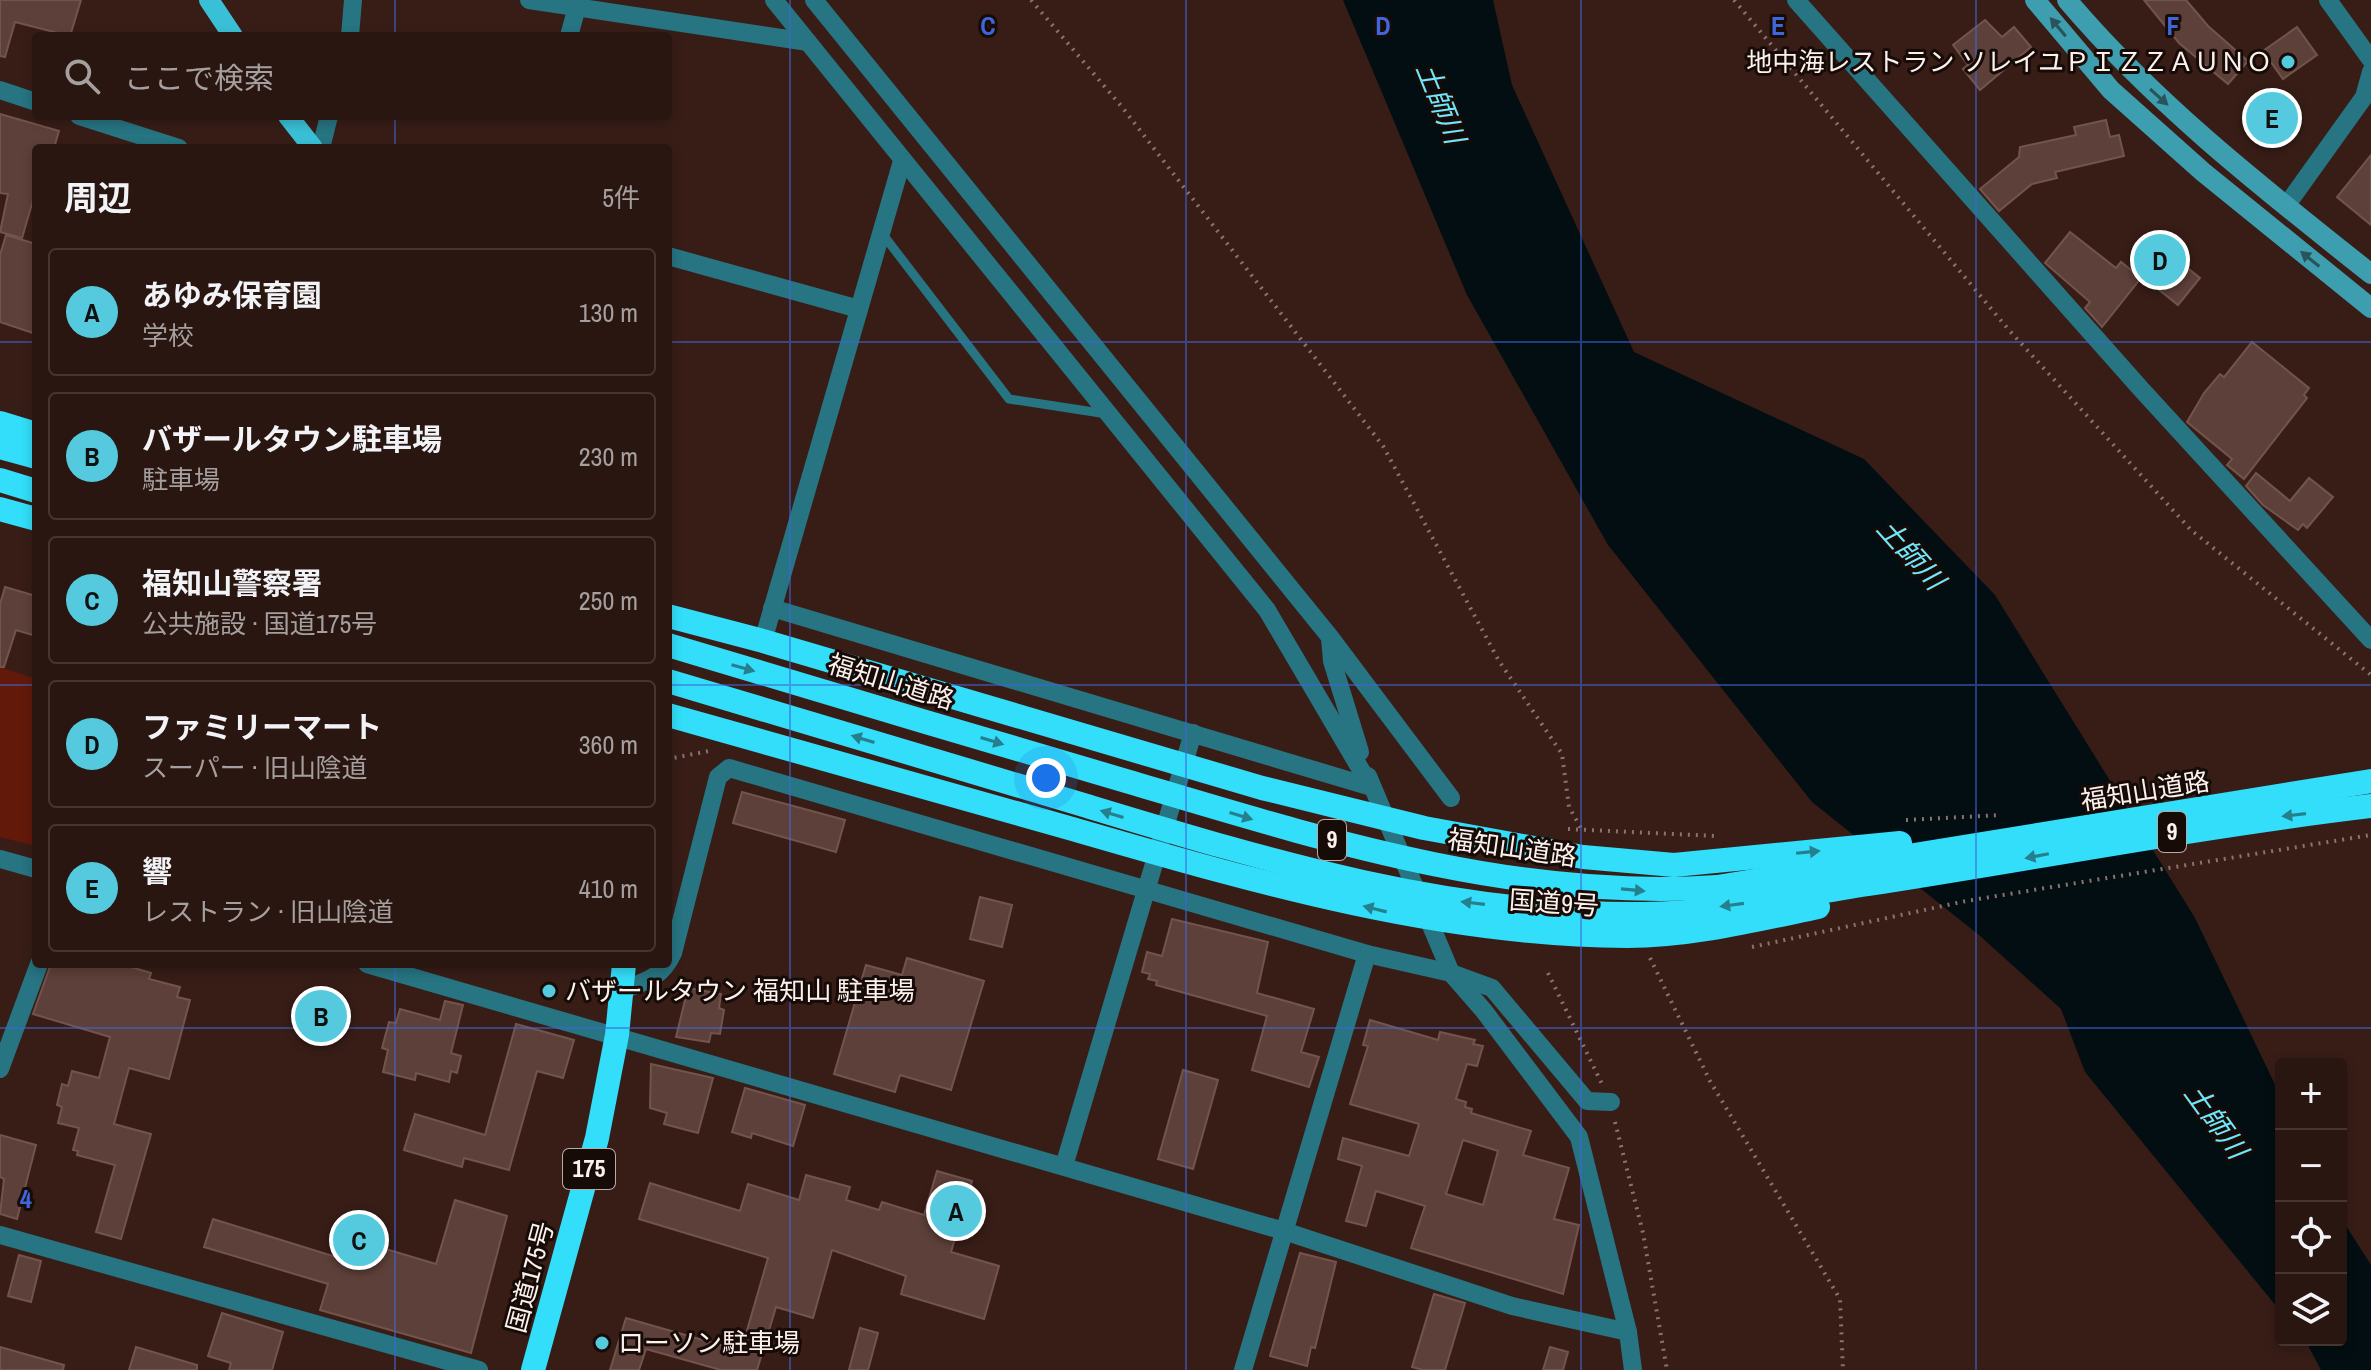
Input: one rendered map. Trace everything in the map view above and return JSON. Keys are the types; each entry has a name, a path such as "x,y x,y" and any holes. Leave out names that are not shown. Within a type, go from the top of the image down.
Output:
{"highway":[{"path":"0,423 32,433"},
{"path":"0,447 32,456"},
{"path":"0,480 32,490"},
{"path":"0,509 32,518"},
{"name":"9","path":"672,617 1155,757 1410,825 1583,857 1674,865 2014,827"},
{"name":"福知山道路","path":"672,646 1267,824 1498,878 1648,892 1717,887 2014,827 2371,781"},
{"name":"福知山道路","path":"672,682 1281,864 1418,896 1523,908 1646,915 1723,907 1975,868 2126,839 2371,806"},
{"name":"国道9号","path":"672,716 1131,846 1395,914 1545,932 1630,936 1730,926 1937,882 1975,868"},
{"name":"国道175号","path":"533,1370 597,1138 617,1035 624,968"}],"main road":[{"path":"209,0 230,32"},
{"path":"291,120 310,144"}],"street":[{"path":"350,32 353,0"},
{"path":"529,0 577,7 597,5 808,42"},
{"path":"774,0 1267,610 1371,787"},
{"path":"814,0 1330,637 1451,798"},
{"path":"1796,0 2141,389 2371,640"},
{"path":"2035,0 2111,90 2203,172 2371,308"},
{"path":"2067,0 2128,69 2286,206 2371,274"},
{"path":"2328,0 2371,60"},
{"path":"570,32 577,7"},
{"path":"2286,206 2364,97 2371,72"},
{"path":"0,90 32,101"},
{"path":"92,120 166,144"},
{"path":"322,144 328,120"},
{"path":"763,641 902,161"},
{"path":"672,257 859,309"},
{"path":"772,608 1371,787"},
{"path":"1330,637 1332,661 1371,787 1451,973 1484,1011 1579,1137 1628,1332 1633,1370"},
{"path":"1064,1166 1193,733"},
{"path":"672,955 718,777 729,768 1367,954 1451,973 1492,988 1587,1101 1611,1102"},
{"path":"0,859 32,868"},
{"path":"1243,1370 1367,954"},
{"path":"0,1069 38,968"},
{"path":"381,968 617,1035 671,1055 1284,1231 1512,1306 1628,1332"},
{"path":"623,990 653,979 666,968"},
{"path":"0,1235 479,1370"}],"lane":[{"path":"881,232 1009,399 1110,415"}],"path":[{"path":"1031,0 1122,107 1383,446 1499,661 1562,754 1569,807"},
{"path":"1734,0 2008,329 2191,530 2371,675"},
{"path":"1901,821 2014,827"},
{"path":"1559,829 1719,836"},
{"path":"1654,966 1710,1081 1840,1299 1843,1370"},
{"path":"1548,973 1611,1102 1643,1233 1667,1370"}],"shaded area":[{"path":"0,667 32,678 32,845 0,837"}],"water":[{"name":"土師川","path":"1343,0 1493,0 1512,85 1634,352 1864,459 1995,595 2195,918 2275,1085 2275,1305 2085,1072 2061,1009 1979,935 1812,802 1608,545 1467,295"},
{"path":"2347,1227 2371,1265 2371,1370 2321,1370 2308,1346 2347,1346"}],"building":[{"path":"0,0 81,0 71,32 54,32 15,22 5,57 0,56"},
{"path":"2144,0 2186,0 2208,26 2248,61 2228,84 2179,43"},
{"path":"1985,20 2002,37 2014,27 2031,47 1980,90 1963,69 1968,65 1953,45"},
{"name":"地中海レストラン ソレイユＰＩＺＺＡＵＮＯ","path":"2297,27 2317,55 2283,79 2263,51"},
{"path":"2275,93 2296,110 2268,143 2248,126"},
{"path":"0,114 59,131 55,144 32,144 32,204 22,238 0,232 8,194 0,193"},
{"path":"2106,120 2110,137 2119,135 2124,156 2055,172 2057,178 2032,184 1999,211 1980,189 2019,157 2020,147 2076,135 2074,127"},
{"path":"2371,155 2371,225 2337,197"},
{"path":"2070,232 2116,268 2121,262 2141,278 2102,327 2085,308 2090,302 2045,263"},
{"path":"6,235 32,243 32,333 0,322 0,255"},
{"path":"2155,242 2200,278 2178,305 2133,269"},
{"path":"2252,342 2309,388 2304,395 2307,398 2244,479 2227,465 2232,459 2187,422 2204,393 2220,374 2224,377"},
{"path":"2256,473 2290,501 2309,478 2333,497 2307,528 2303,524 2298,530 2263,505 2246,486"},
{"path":"5,587 32,595 32,635 16,630 4,667 0,667 0,604"},
{"path":"742,792 845,820 836,852 733,823"},
{"path":"980,897 1012,905 1002,947 970,939"},
{"path":"1172,919 1268,942 1257,993 1314,1009 1301,1052 1319,1057 1309,1087 1252,1070 1267,1016 1156,985 1157,981 1148,979 1150,974 1142,972 1147,952 1162,956"},
{"path":"907,958 984,981 951,1090 900,1075 895,1092 834,1074 866,965 902,975"},
{"path":"50,968 134,968 151,973 149,979 180,987 177,997 190,1000 169,1079 129,1068 114,1124 151,1134 121,1239 96,1232 115,1165 77,1155 78,1151 73,1150 79,1128 58,1123 62,1107 57,1105 62,1084 68,1086 72,1071 99,1078 110,1037 33,1014"},
{"path":"688,988 721,994 719,1008 724,1010 720,1034 711,1033 709,1042 676,1037"},
{"path":"445,1001 463,1005 451,1053 461,1056 457,1073 451,1071 449,1082 416,1073 415,1080 383,1072 388,1050 382,1048 389,1022 396,1023 400,1009 440,1020"},
{"path":"1370,1020 1438,1040 1440,1032 1475,1040 1473,1044 1483,1046 1477,1066 1467,1064 1456,1099 1466,1102 1465,1107 1472,1109 1471,1113 1531,1131 1523,1155 1569,1168 1554,1219 1579,1225 1563,1294 1411,1248 1425,1206 1376,1191 1366,1226 1346,1221 1362,1166 1338,1159 1343,1138 1409,1156 1419,1124 1350,1104 1368,1046 1363,1045","holes":["1463,1140 1498,1151 1483,1205 1446,1194"]},
{"path":"516,1024 574,1040 563,1078 537,1071 509,1170 464,1158 462,1167 404,1150 415,1114 485,1135"},
{"path":"651,1064 713,1078 698,1133 664,1124 667,1113 650,1108"},
{"path":"1183,1070 1218,1080 1193,1169 1158,1159"},
{"path":"745,1088 805,1105 793,1146 752,1133 751,1138 732,1132"},
{"path":"0,1135 36,1145 17,1219 0,1214 4,1179 0,1177"},
{"path":"937,1171 972,1181 951,1252 999,1266 984,1319 901,1294 906,1276 832,1250 813,1318 776,1307 757,1370 721,1370 646,1349 639,1370 610,1370 626,1318 741,1351 768,1258 639,1219 650,1183 740,1211 748,1184 799,1200 806,1175 850,1187 846,1200 879,1210 882,1202 924,1215"},
{"path":"455,1200 507,1216 471,1353 320,1310 328,1284 204,1247 213,1219 336,1257 342,1236 436,1264"},
{"path":"1300,1253 1336,1262 1315,1348 1311,1347 1307,1366 1270,1356"},
{"path":"19,1255 41,1261 31,1302 8,1296"},
{"path":"1434,1294 1465,1303 1445,1370 1423,1370 1412,1367"},
{"path":"222,1313 283,1332 272,1370 229,1370 231,1363 208,1356"},
{"path":"860,1328 878,1333 868,1370 849,1370"},
{"path":"0,1347 64,1365 63,1370 0,1370"},
{"path":"136,1347 197,1365 197,1370 129,1370"},
{"path":"1550,1347 1568,1352 1563,1370 1543,1370"}],"place":[{"name":"地中海レストラン ソレイユＰＩＺＺＡＵＮＯ","path":"2288,62"},
{"name":"響","path":"2272,118"},
{"name":"ファミリーマート","path":"2160,260"},
{"name":"バザールタウン 福知山 駐車場","path":"549,991"},
{"name":"バザールタウン駐車場","path":"321,1016"},
{"name":"あゆみ保育園","path":"956,1211"},
{"name":"福知山警察署","path":"359,1240"},
{"name":"ローソン駐車場","path":"602,1343"}]}
